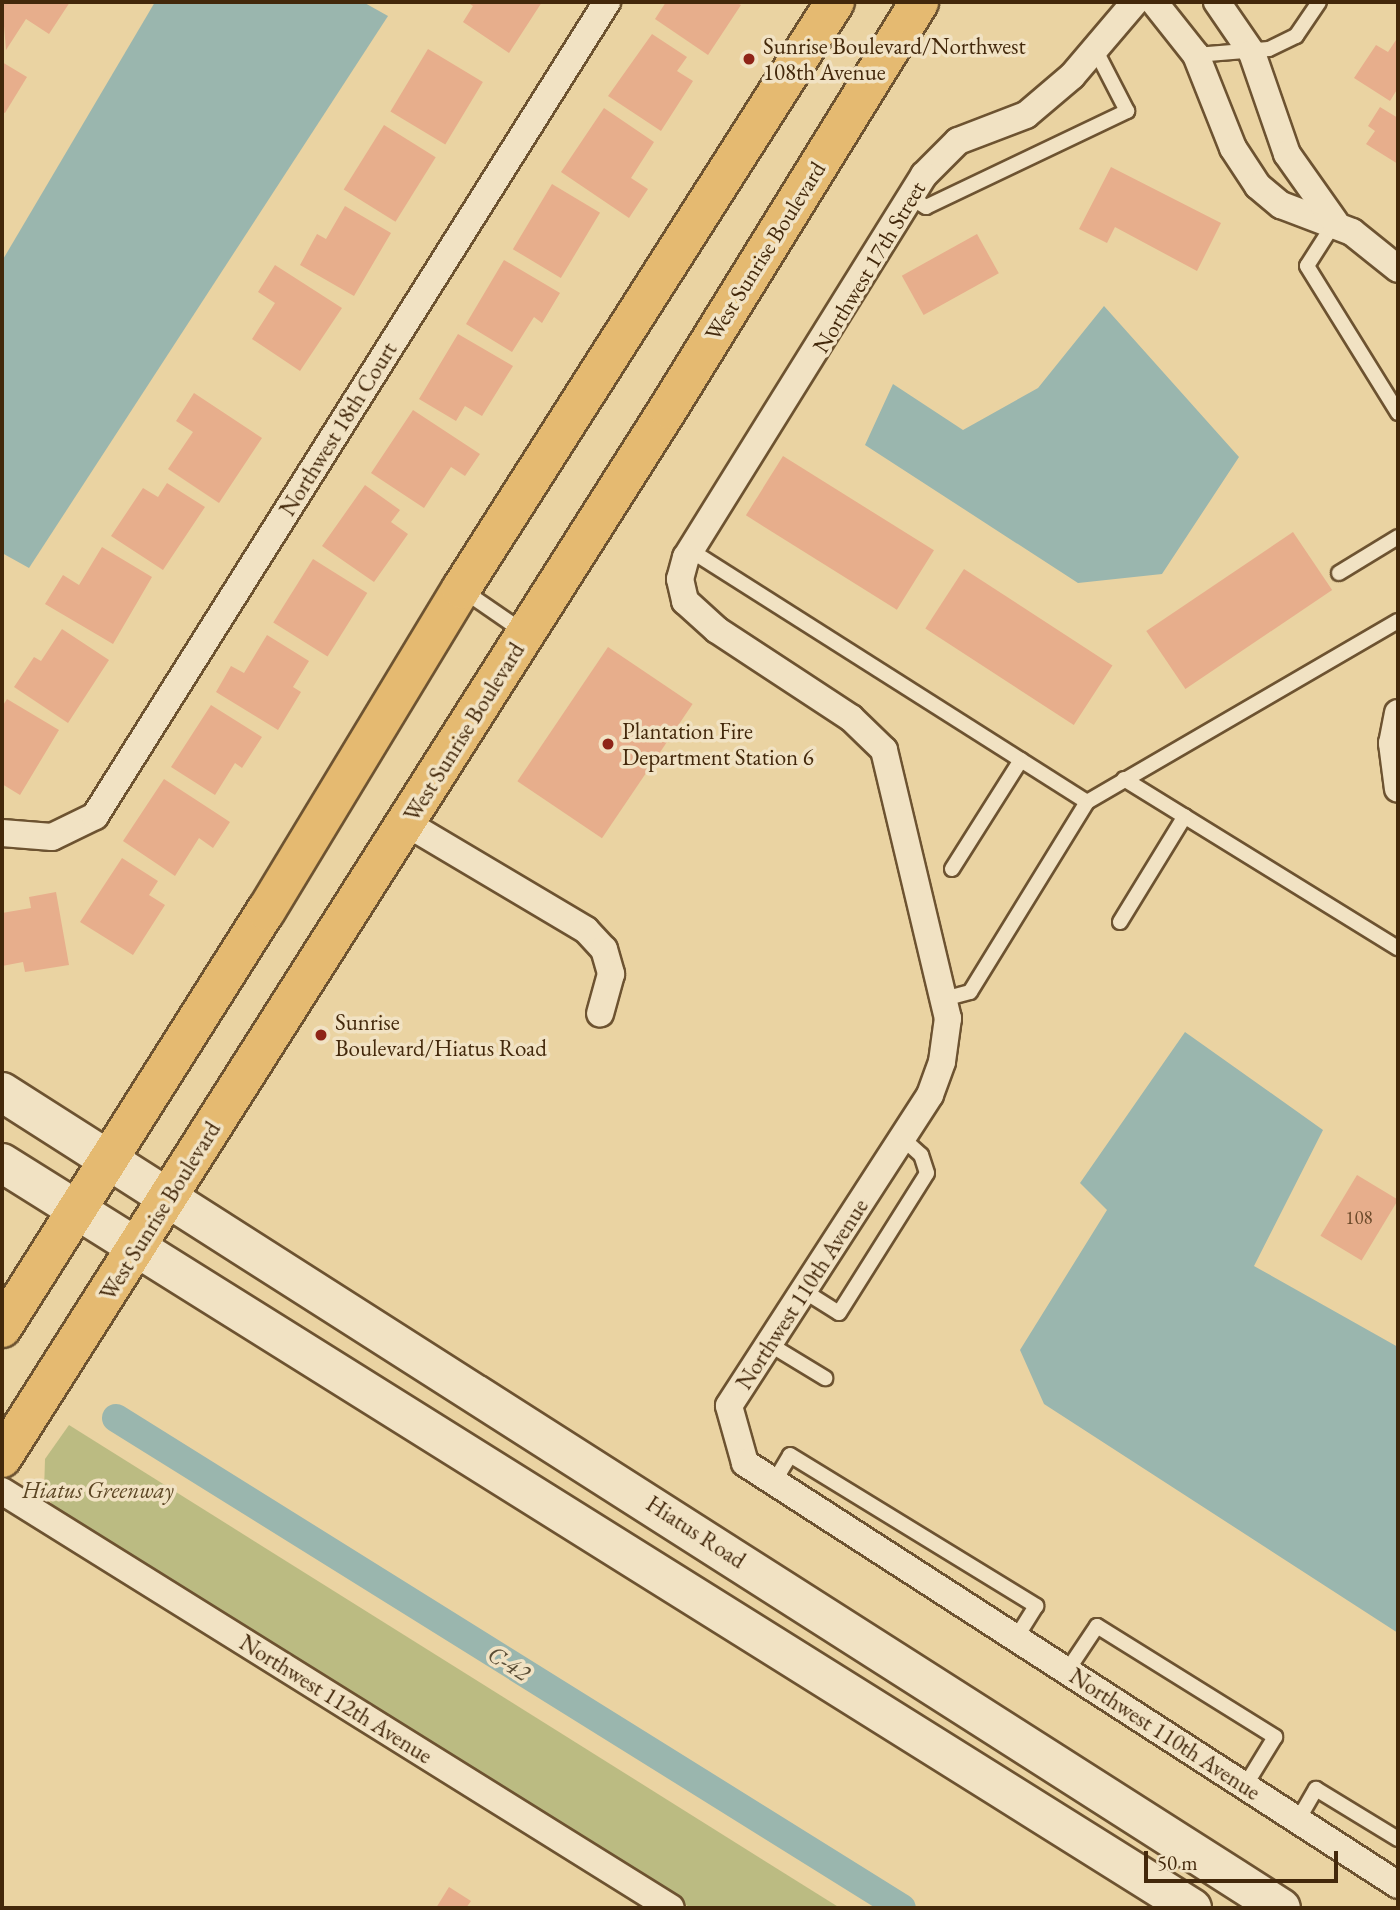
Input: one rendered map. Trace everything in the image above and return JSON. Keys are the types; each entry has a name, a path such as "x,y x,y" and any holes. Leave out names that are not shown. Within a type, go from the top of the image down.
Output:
{"highway":[{"path":"2,1328 461,589 835,2"},
{"name":"West Sunrise Boulevard","path":"2,1458 526,634 919,2"}],"main road":[{"name":"Hiatus Road","path":"2,1092 170,1196 1281,1908"},
{"path":"2,1163 1192,1908"}],"street":[{"name":"Northwest 18th Court","path":"2,833 52,837 95,816 607,2"},
{"name":"Northwest 17th Street","path":"688,554 924,174 958,141 1026,115 1095,49 1135,2"},
{"path":"1154,2 1196,55 1233,148 1258,186 1281,205 1335,222"},
{"path":"1217,2 1252,54 1287,154 1335,222 1398,269"},
{"name":"Northwest 110th Avenue","path":"688,554 680,579 685,601 717,630 851,718 884,750 948,1018 942,1062 930,1095 729,1406 745,1463 1398,1885"},
{"path":"1398,713 1392,743 1398,785"},
{"path":"406,823 586,929 604,950 611,974 600,1014"},
{"name":"Northwest 112th Avenue","path":"2,1491 671,1908"}],"lane":[{"path":"1196,55 1252,54 1296,36 1319,2"},
{"path":"910,197 926,207 1127,111 1095,49"},
{"path":"1335,222 1307,266 1398,413"},
{"path":"1339,573 1398,537"},
{"path":"688,554 1087,802"},
{"path":"461,589 526,634"},
{"path":"944,999 970,992 1087,802 1398,621"},
{"path":"952,869 1021,760"},
{"path":"1124,779 1398,948"},
{"path":"1120,922 1185,816"},
{"path":"804,1291 839,1313 927,1173 920,1155 902,1138"},
{"path":"769,1344 825,1378"},
{"path":"774,1482 790,1455 1036,1606 1016,1638"},
{"path":"1067,1671 1097,1626 1275,1737 1245,1786"},
{"path":"1298,1820 1317,1789 1398,1839"}],"green space":[{"name":"Hiatus Greenway","path":"69,1425 840,1908 691,1908 57,1512 44,1491 45,1459"}],"water":[{"path":"155,2 363,2 388,16 29,568 2,553 2,261"},
{"path":"1104,306 1239,457 1162,574 1078,583 865,445 893,384 963,430 1038,388"},
{"path":"1185,1032 1323,1130 1254,1266 1398,1347 1398,1633 1044,1404 1020,1350 1107,1210 1080,1183"}],"building":[{"path":"2,2 70,2 49,34 26,19 6,50"},
{"path":"467,2 542,2 509,53 463,22 473,6"},
{"path":"666,2 735,2 741,5 708,55 655,19"},
{"path":"652,34 687,57 677,71 693,81 661,131 608,96"},
{"path":"1396,40 1398,88 1390,101 1354,78 1376,45 1388,52"},
{"path":"428,49 483,82 445,145 390,112"},
{"path":"2,62 27,77 5,113 2,112"},
{"path":"1380,107 1398,118 1398,164 1366,144 1375,131 1368,126"},
{"path":"604,108 654,142 631,178 648,189 629,218 561,172"},
{"path":"384,125 436,157 395,222 344,189"},
{"path":"1111,167 1221,223 1197,271 1115,227 1107,243 1079,229"},
{"path":"552,184 600,213 561,278 513,249"},
{"path":"345,206 391,233 354,296 300,265 317,234 326,239"},
{"path":"977,234 999,273 924,315 902,276"},
{"path":"504,260 560,293 542,323 534,317 512,352 466,324"},
{"path":"275,265 342,308 300,371 252,339 275,303 258,292"},
{"path":"458,334 513,366 482,416 465,406 456,421 419,399"},
{"path":"194,393 262,438 219,503 168,469 193,432 176,421"},
{"path":"413,410 480,454 465,476 451,467 424,508 371,473"},
{"path":"783,456 934,550 897,610 746,515"},
{"path":"167,483 205,507 163,570 111,536 143,488 158,497"},
{"path":"365,485 400,510 391,522 408,534 374,582 322,546"},
{"path":"1293,532 1332,590 1185,689 1146,631"},
{"path":"102,547 152,577 113,644 45,604 63,575 79,585"},
{"path":"313,559 367,593 328,657 273,623"},
{"path":"964,569 1112,665 1074,725 925,629"},
{"path":"62,629 109,660 68,723 14,687 34,657 41,661"},
{"path":"267,635 309,661 293,687 301,692 278,730 216,692 231,666 244,673"},
{"name":"Plantation Fire Department Station 6","path":"608,647 693,704 602,838 517,781"},
{"path":"7,699 59,730 20,795 2,784 2,707"},
{"path":"211,705 262,737 242,768 235,763 215,795 171,767"},
{"path":"164,779 230,822 213,848 199,838 175,876 123,841"},
{"path":"122,858 158,881 149,895 165,905 133,955 80,922"},
{"path":"56,892 69,965 25,972 23,962 2,966 2,913 31,908 29,897"},
{"path":"1357,1175 1398,1200 1362,1261 1320,1236"},
{"path":"449,1887 471,1901 466,1908 436,1908"}],"waterway":[{"name":"C-42","path":"116,1418 902,1908"}],"place":[{"name":"Sunrise Boulevard/Northwest 108th Avenue","path":"749,59"},
{"name":"Plantation Fire Department Station 6","path":"608,744"},
{"name":"Sunrise Boulevard/Hiatus Road","path":"321,1035"}]}
